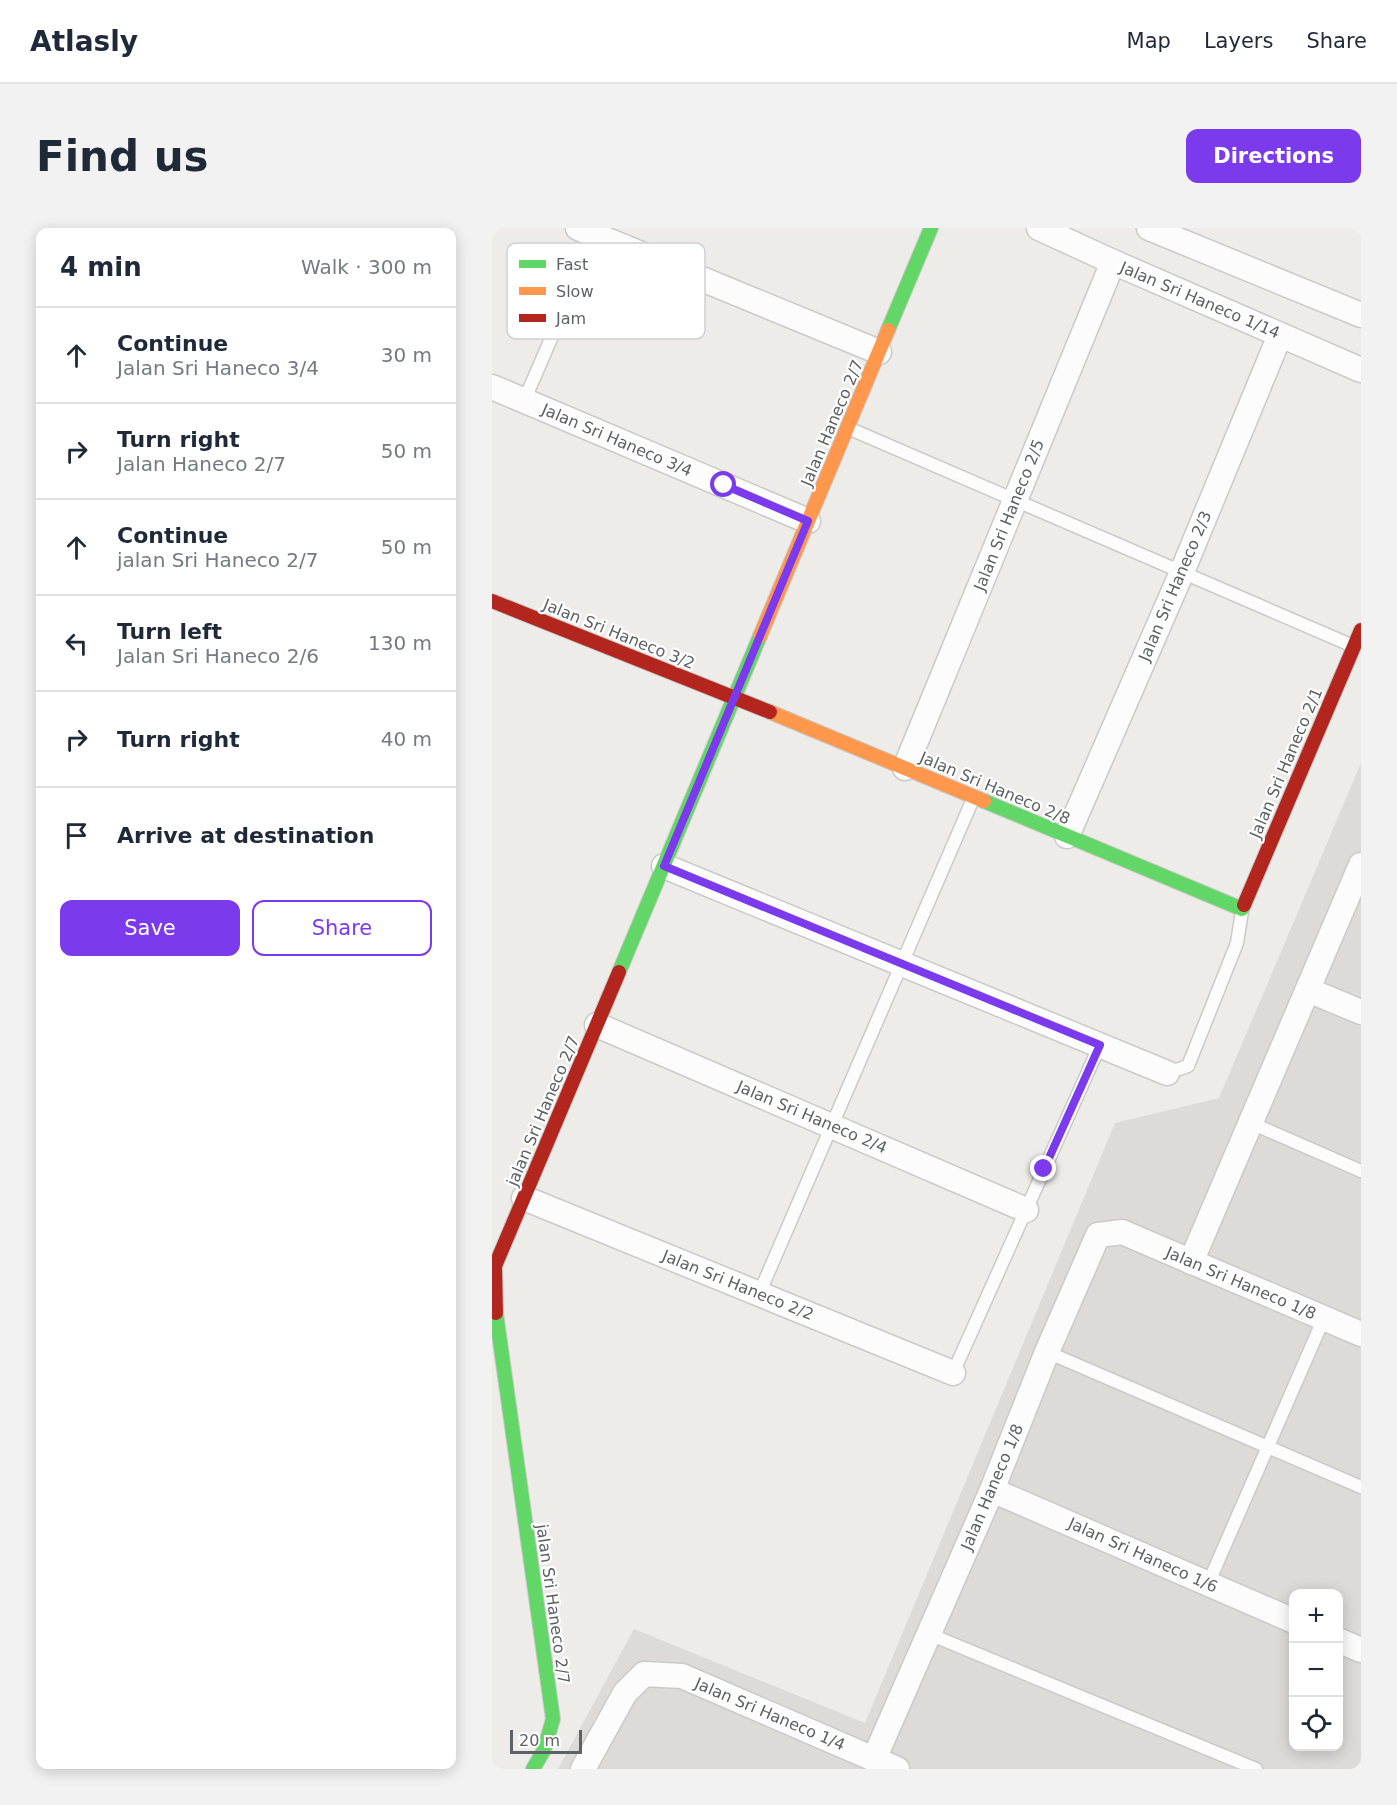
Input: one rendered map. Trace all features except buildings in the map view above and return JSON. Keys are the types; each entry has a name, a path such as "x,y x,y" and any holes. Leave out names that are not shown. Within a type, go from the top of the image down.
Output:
{"street":[{"name":"Jalan Haneco 2/7","path":"735,697 931,228"},
{"name":"Jalan Sri Haneco 1/14","path":"1039,228 1361,370"},
{"path":"1149,228 1361,315"},
{"path":"587,232 614,243"},
{"name":"Jalan Sri Haneco 2/5","path":"905,768 1113,262"},
{"path":"705,280 879,352"},
{"name":"Jalan Sri Haneco 2/3","path":"1067,836 1182,572 1280,335"},
{"name":"Jalan Sri Haneco 3/4","path":"492,387 808,521"},
{"name":"Jalan Sri Haneco 3/2","path":"492,601 735,697"},
{"name":"Jalan Sri Haneco 2/1","path":"1242,909 1361,630"},
{"name":"Jalan Sri Haneco 2/8","path":"735,697 1242,909"},
{"name":"jalan Sri Haneco 2/7","path":"533,1769 544,1750 553,1719 496,1322 495,1266 735,697"},
{"path":"1191,1262 1361,864"},
{"path":"664,866 1167,1073"},
{"path":"1308,990 1361,1012"},
{"name":"Jalan Sri Haneco 2/4","path":"597,1025 1026,1210"},
{"name":"Jalan Sri Haneco 2/2","path":"524,1197 952,1373"},
{"name":"Jalan Sri Haneco 1/8","path":"1122,1232 1361,1334"},
{"name":"Jalan Haneco 1/8","path":"874,1759 992,1490 1047,1352 1098,1235 1122,1232"},
{"name":"Jalan Sri Haneco 1/6","path":"992,1490 1289,1619"},
{"path":"1343,1642 1361,1650"},
{"name":"Jalan Sri Haneco 1/4","path":"582,1769 625,1693 644,1674 682,1676 897,1769"}],"lane":[{"path":"524,401 547,339"},
{"path":"848,428 1354,646"},
{"path":"759,1294 974,798"},
{"path":"1167,1073 1188,1066 1237,944 1242,909"},
{"path":"952,1373 1100,1045"},
{"path":"1251,1123 1361,1171"},
{"path":"1208,1584 1324,1318"},
{"path":"1047,1352 1361,1487"},
{"path":"929,1634 1256,1769"}],"shaded area":[{"path":"1361,763 1361,1769 558,1769 634,1629 865,1723 1115,1123 1219,1098"}],"traffic: fast":[{"path":"888,330 931,228"},
{"path":"619,972 760,636"},
{"path":"984,801 1242,909 1244,905"},
{"path":"496,1313 553,1719 544,1750 533,1769"}],"traffic: slow":[{"path":"760,636 888,330"},
{"path":"770,712 984,801"}],"traffic: jam":[{"path":"492,601 770,712"},
{"path":"1244,905 1361,630"},
{"path":"496,1313 495,1266 619,972"}],"route":[{"path":"724,485 808,521 664,866 1100,1045 1044,1169"}]}
